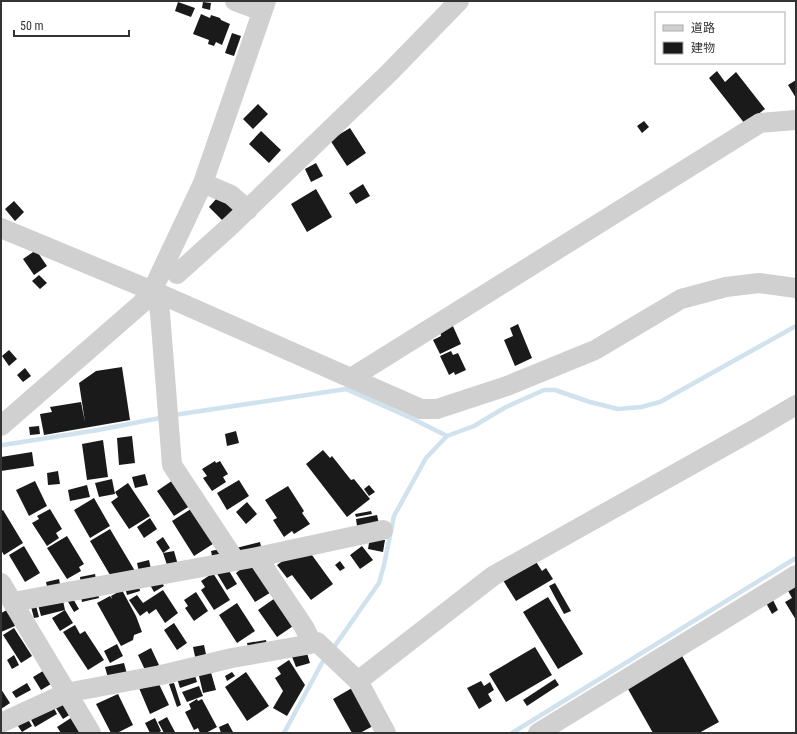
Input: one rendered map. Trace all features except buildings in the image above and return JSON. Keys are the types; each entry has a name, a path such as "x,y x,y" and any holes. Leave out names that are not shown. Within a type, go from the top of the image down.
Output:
{"street":[{"path":"235,1 264,6 203,184 155,299 160,313 172,465 235,560"},
{"path":"177,274 248,210 389,73 459,1"},
{"path":"775,122 796,108"},
{"path":"351,378 760,123 796,120"},
{"path":"203,184 231,195 248,210"},
{"path":"1,228 155,299 351,378 421,409 437,409 507,386 595,350 681,299 733,286 759,284 796,288"},
{"path":"1,426 141,304 155,299"},
{"path":"358,681 493,576 796,405"},
{"path":"13,602 257,557 383,530"},
{"path":"257,557 304,627 312,643"},
{"path":"538,733 796,575"},
{"path":"1,583 91,733"},
{"path":"1,722 66,693 161,675 232,658 317,642 358,681 386,733"}],"waterway":[{"path":"174,415 346,389 447,436 474,426 506,407 544,390 555,390 590,402 618,409 641,407 660,402 796,326"},
{"path":"3,445 98,430 160,418"},
{"path":"334,647 379,583 394,516 426,458 447,436"},
{"path":"512,733 796,558"},
{"path":"284,733 323,661"}]}
